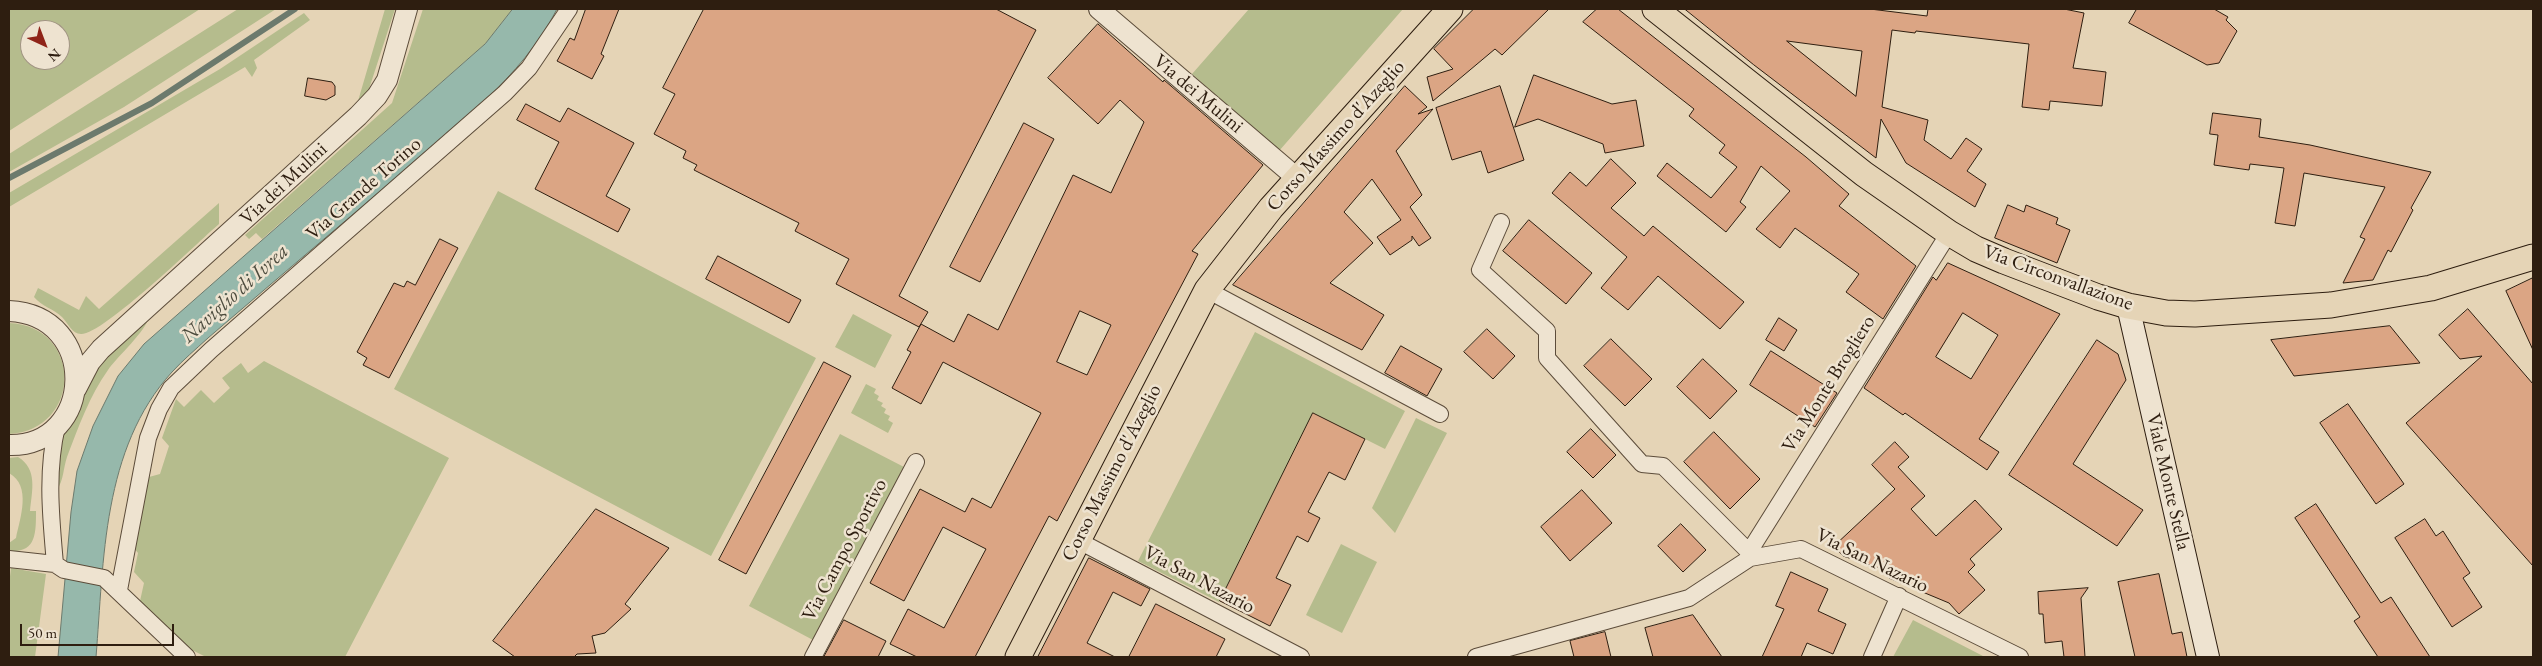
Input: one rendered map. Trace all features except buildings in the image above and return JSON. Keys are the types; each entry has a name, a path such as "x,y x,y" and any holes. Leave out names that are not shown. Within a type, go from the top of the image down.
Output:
{"main road":[{"name":"Corso Massimo d'Azeglio","path":"1018,657 1207,290 1226,263 1298,179 1450,9"},
{"name":"Via Circonvallazione","path":"1655,9 1849,163 1949,233 1976,249 2004,261 2098,297 2128,306 2166,314 2195,314 2332,304 2431,288 2533,257"},
{"name":"Viale Monte Stella","path":"2128,306 2208,657"}],"street":[{"name":"Via dei Mulini","path":"57,426 69,409 76,389 90,362 120,332 263,204 377,96 387,80 407,9"},
{"name":"Via Grande Torino","path":"119,590 148,438 159,409 171,388 204,356 505,93 529,68 569,9"},
{"name":"Via dei Mulini","path":"1099,9 1298,179"},
{"path":"1501,222 1480,270 1547,330 1547,358 1642,464 1663,466 1750,555"},
{"name":"Via Monte Brogliero","path":"1750,555 1949,233"},
{"path":"1207,290 1440,414"},
{"path":"9,311 31,315 44,321 65,341 73,356 76,389"},
{"name":"Via dei Mulini","path":"65,341 94,344 120,332"},
{"path":"57,426 52,447 50,473 60,567"},
{"path":"9,446 28,443 44,436 57,426"},
{"path":"28,443 41,453 50,473"},
{"name":"Via Campo Sportivo","path":"813,657 916,462"},
{"name":"Via San Nazario","path":"1078,540 1301,657"},
{"name":"Via San Nazario","path":"1476,657 1689,598 1750,555 1795,549 1805,550 2020,657"},
{"path":"9,559 60,567 104,578 119,590 187,657"},
{"path":"1872,657 1899,596"}],"green space":[{"path":"9,9 200,9 9,131"},
{"path":"238,9 276,9 124,107 9,172 9,154"},
{"path":"385,9 395,9 368,92 358,101"},
{"path":"423,9 513,9 485,44 262,239 256,233 249,239 245,235 392,103"},
{"path":"1249,9 1403,9 1279,151 1192,74"},
{"path":"304,13 310,20 254,60 257,68 252,77 245,67 9,207 9,193 220,69"},
{"path":"498,191 816,358 711,556 394,389"},
{"path":"219,203 219,224 129,304 109,320 92,330 78,334 70,328 59,314 40,303 34,297 38,288 79,310 86,296 99,309"},
{"path":"853,314 892,335 875,368 835,347"},
{"path":"148,318 143,329 112,365 96,390 67,457 61,482 57,490 58,440 78,410 95,366"},
{"path":"9,323 33,328 51,341 61,358 64,378 61,398 51,415 33,428 9,434"},
{"path":"1255,332 1405,411 1385,449 1313,413 1219,602 1138,561"},
{"path":"264,361 449,458 345,657 206,657 184,646 140,601 144,583 134,572 138,553 134,548 149,477 160,474 169,446 162,438 176,399 184,407 201,390 214,403 230,388 222,378 241,363 248,373"},
{"path":"866,384 876,389 874,393 879,396 877,400 883,403 881,406 886,409 884,413 890,416 888,420 893,423 888,433 851,413"},
{"path":"1416,418 1447,433 1395,533 1372,508"},
{"path":"840,434 904,467 813,640 749,606"},
{"path":"18,457 29,468 31,474 30,511 36,511 36,527 33,540 25,549 9,551 9,543 16,538 23,503 20,486 9,473 9,458"},
{"path":"1341,544 1377,562 1342,633 1306,615"},
{"path":"11,568 46,574 35,657 9,657 9,585"},
{"path":"1913,620 1983,656 1893,657"}],"water":[{"name":"Naviglio di Ivrea","path":"513,9 557,9 525,57 485,101 208,338 172,372 149,402 132,435 119,470 111,507 101,582 96,657 58,657 71,512 77,471 93,426 118,376 144,344 485,44"}],"waterway":[{"path":"9,178 152,103 295,9"}]}
